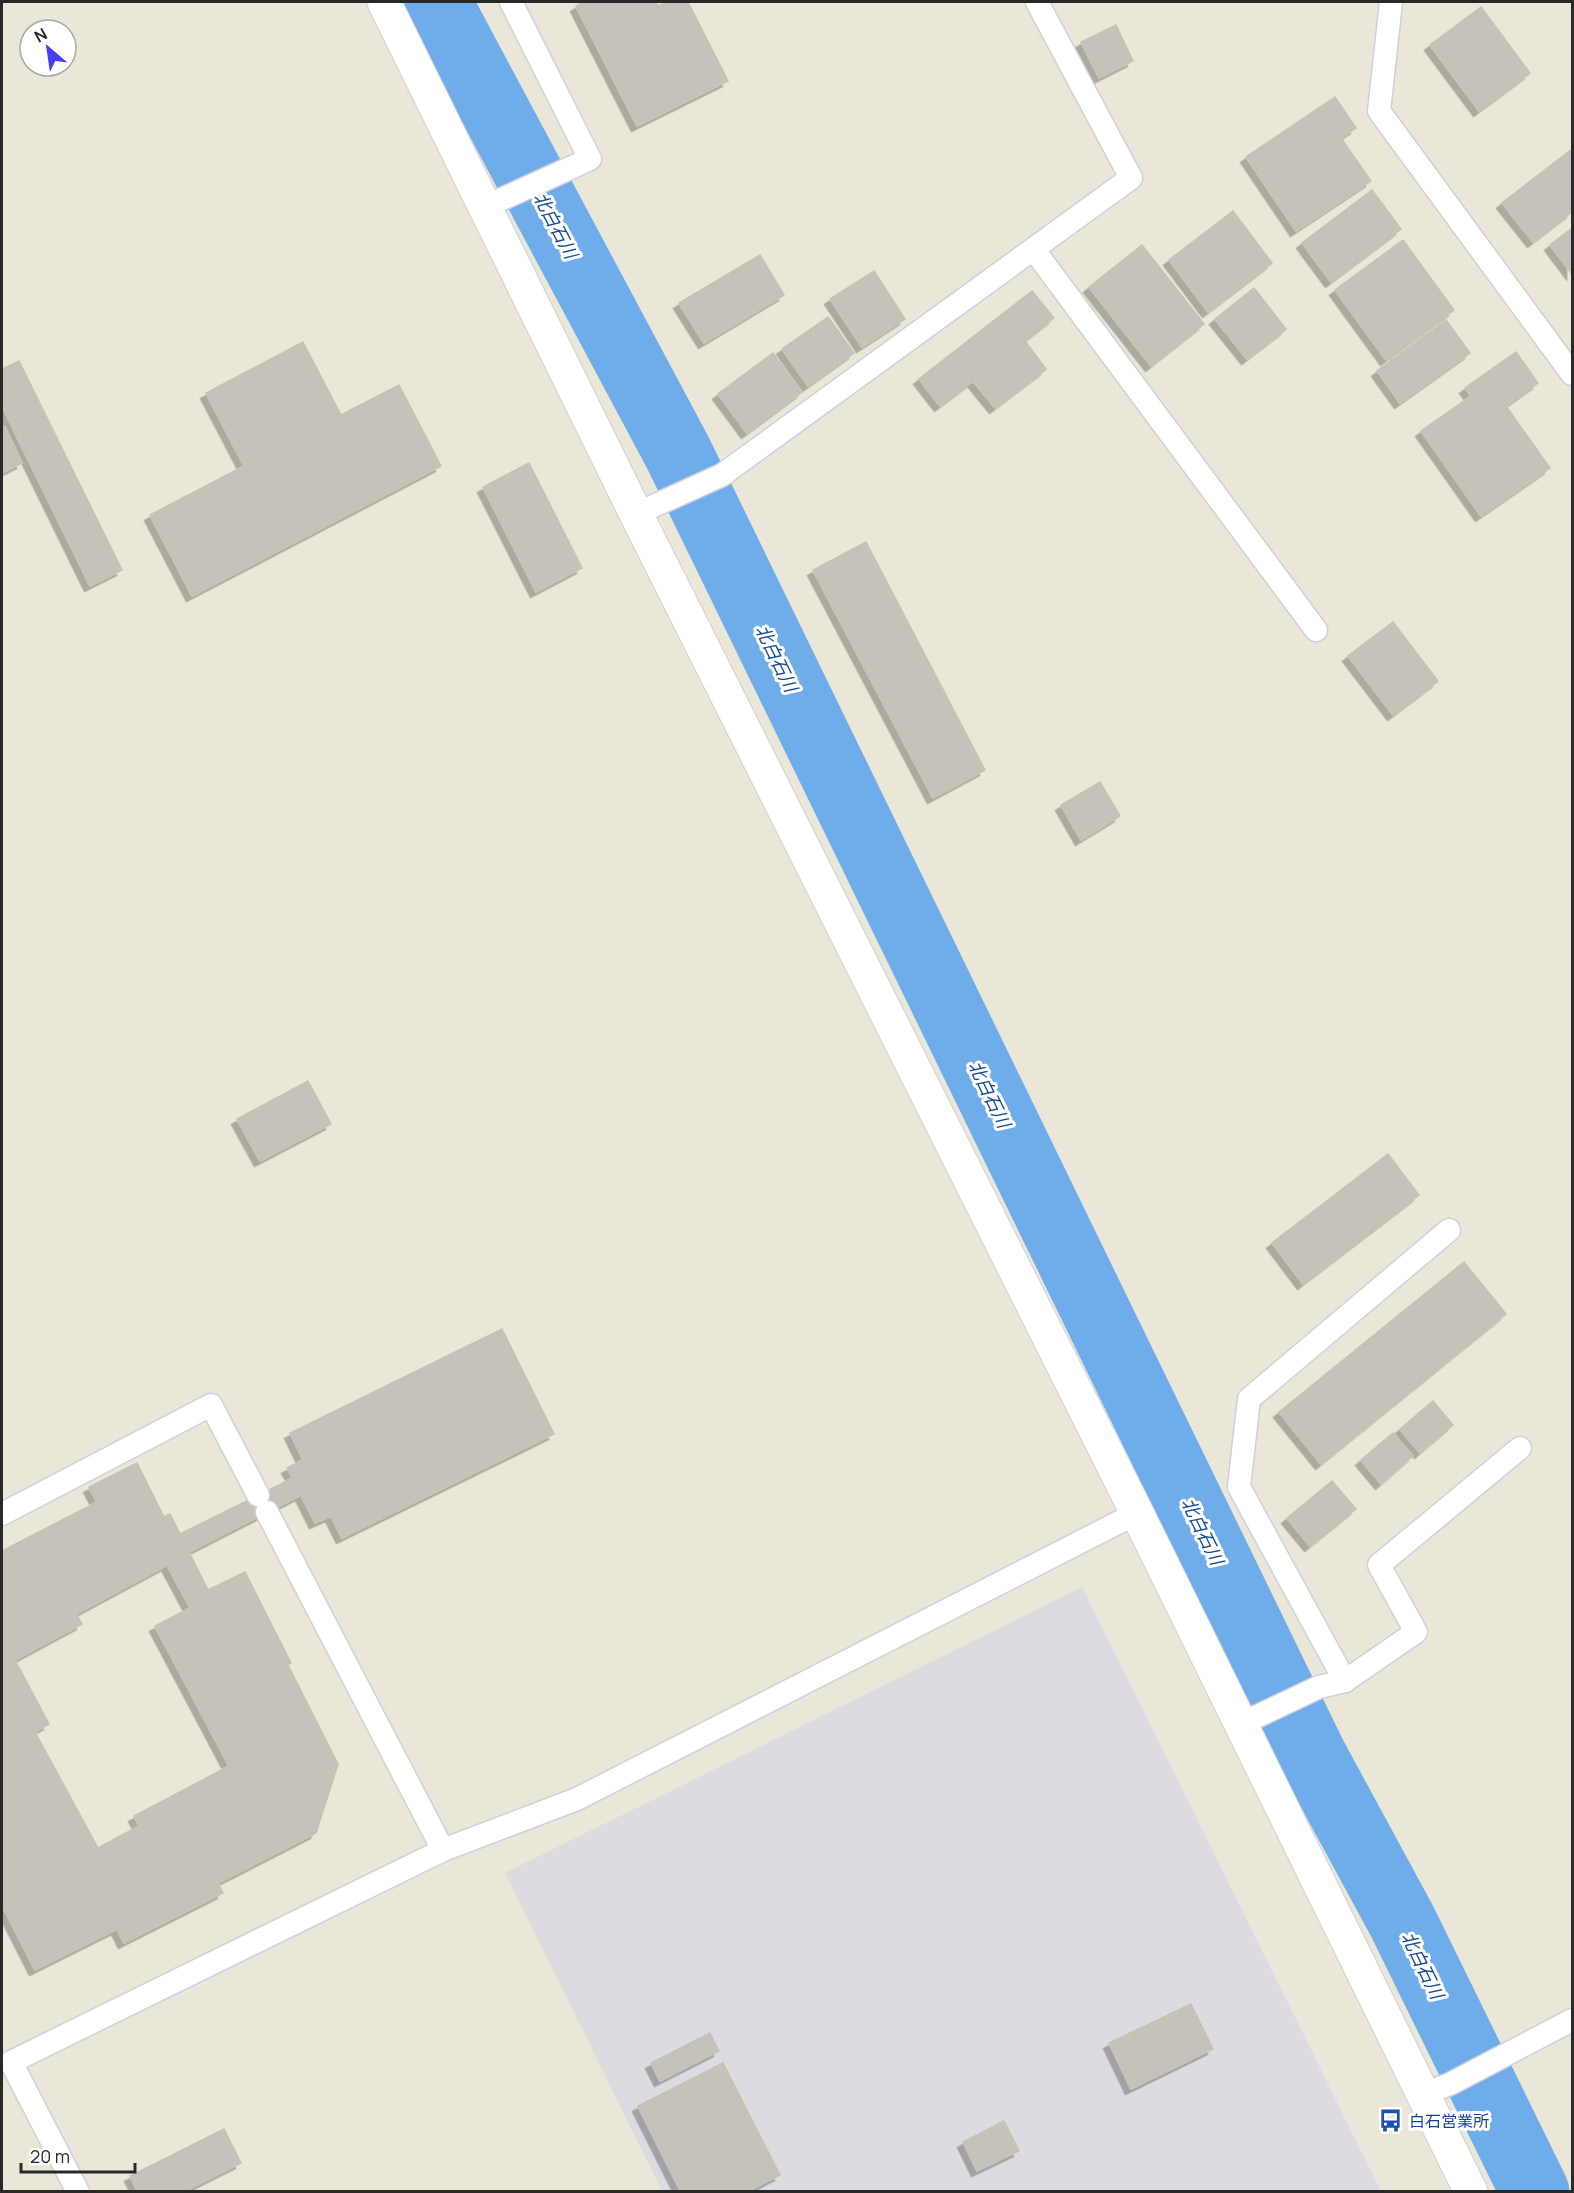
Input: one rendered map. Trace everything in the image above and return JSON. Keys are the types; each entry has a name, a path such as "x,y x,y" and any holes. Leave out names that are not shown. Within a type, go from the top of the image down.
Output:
{"street":[{"path":"384,2 492,202 649,510 1137,1513 1251,1720 1436,2089 1472,2192"}],"lane":[{"path":"492,202 590,159 511,2"},
{"path":"649,510 722,475 1131,178 1037,2"},
{"path":"1391,2 1379,111 1572,374"},
{"path":"1034,250 1316,630"},
{"path":"1345,1681 1239,1487 1249,1399 1449,1230"},
{"path":"2,1514 211,1405 443,1850"},
{"path":"1251,1720 1319,1687 1345,1681 1416,1632 1379,1565 1520,1448"},
{"path":"78,2192 10,2062 443,1850 576,1799 1137,1513"},
{"path":"1436,2089 1508,2055 1572,2020"}],"shaded area":[{"path":"1082,1587 1381,2191 662,2191 505,1873"}],"building":[{"path":"583,2 656,2 658,6 667,2 688,2 728,81 637,126 576,6"},
{"path":"1481,7 1530,73 1479,111 1430,45"},
{"path":"1116,25 1133,61 1099,78 1081,42"},
{"path":"1335,97 1356,128 1341,138 1371,181 1296,231 1246,157"},
{"path":"1572,149 1572,212 1533,242 1502,203"},
{"path":"1372,190 1401,229 1331,282 1302,243"},
{"path":"1233,211 1272,263 1208,312 1169,260"},
{"path":"1572,228 1572,274 1550,245"},
{"path":"1403,240 1454,310 1386,360 1335,290"},
{"path":"1142,245 1204,324 1151,366 1089,287"},
{"path":"760,255 784,295 704,343 679,303"},
{"path":"874,271 905,319 862,347 830,299"},
{"path":"1254,288 1286,329 1247,359 1215,319"},
{"path":"1032,291 1054,318 1025,341 1046,369 995,408 973,381 940,406 919,379"},
{"path":"828,317 854,353 808,386 782,349"},
{"path":"1446,320 1470,353 1400,403 1377,371"},
{"path":"303,342 341,415 399,385 441,466 192,596 150,515 244,466 206,393"},
{"path":"1516,352 1538,383 1506,406 1550,468 1481,516 1421,431 1471,396 1465,388"},
{"path":"773,353 802,392 747,433 718,394"},
{"path":"19,361 122,570 90,586 2,406 2,369"},
{"path":"5,427 22,463 2,473 2,428"},
{"path":"529,463 582,568 536,592 483,487"},
{"path":"866,542 985,770 933,798 813,570"},
{"path":"1393,622 1438,681 1393,715 1348,656"},
{"path":"1100,782 1120,816 1081,840 1061,805"},
{"path":"308,1081 331,1124 260,1161 237,1119"},
{"path":"1388,1154 1419,1195 1303,1284 1272,1243"},
{"path":"1464,1262 1506,1314 1321,1464 1279,1412"},
{"path":"502,1329 554,1434 342,1538 331,1516 315,1523 301,1495 189,1552 208,1590 245,1572 291,1663 288,1665 338,1764 316,1833 218,1883 223,1893 124,1943 117,1929 35,1970 2,1905 2,1551 97,1502 89,1487 137,1463 164,1517 170,1514 180,1534 293,1478 287,1468 303,1460 290,1433","holes":["167,1565 190,1608 155,1626 229,1766 134,1816 139,1826 98,1848 35,1732 49,1724 15,1660 82,1624 76,1614"]},
{"path":"1433,1401 1453,1425 1420,1453 1400,1429"},
{"path":"1393,1433 1413,1456 1381,1484 1361,1460"},
{"path":"1332,1481 1356,1509 1310,1546 1287,1518"},
{"path":"1191,2004 1213,2049 1131,2089 1109,2043"},
{"path":"710,2033 719,2051 660,2081 651,2063"},
{"path":"723,2063 780,2175 747,2192 681,2192 638,2106"},
{"path":"1004,2121 1019,2151 977,2171 963,2142"},
{"path":"224,2129 241,2163 183,2192 138,2192 130,2176"}],"waterway":[{"name":"北白石川","path":"437,2 678,453 1313,1757 1402,1921 1535,2192"}],"place":[{"name":"白石営業所","path":"1391,2121"}]}
